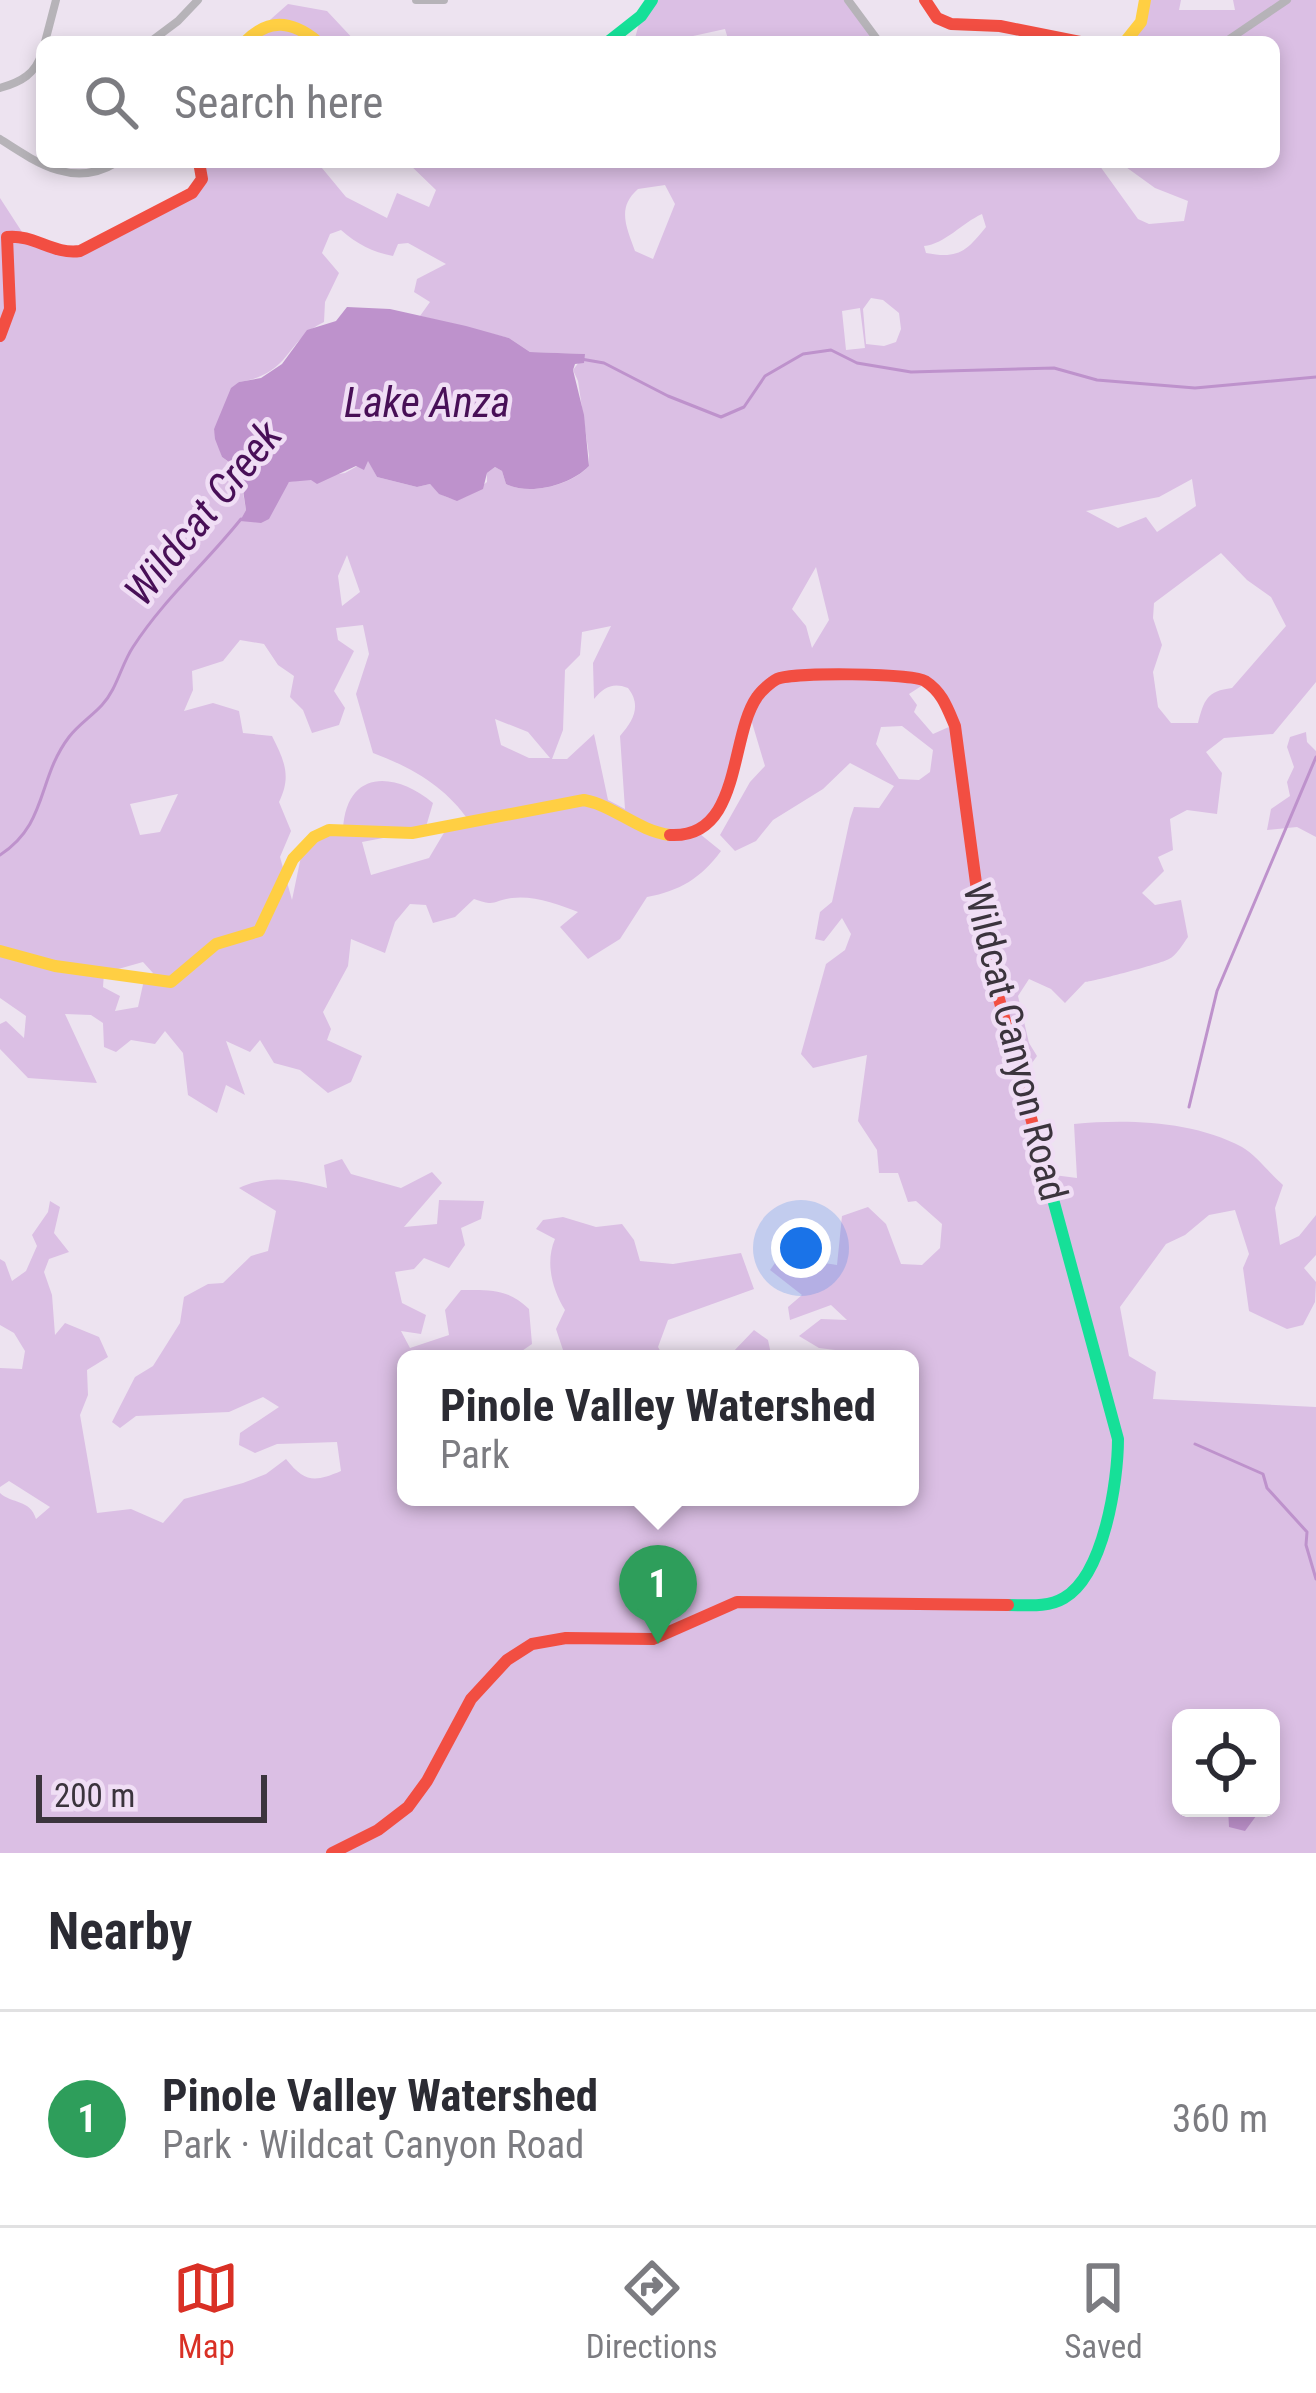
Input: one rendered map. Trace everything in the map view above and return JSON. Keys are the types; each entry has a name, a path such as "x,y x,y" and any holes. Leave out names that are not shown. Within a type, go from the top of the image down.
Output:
{"street":[{"path":"47,36 56,0"},
{"path":"158,36 198,0"},
{"path":"416,0 444,0"},
{"path":"616,36 641,16 652,0"},
{"path":"848,0 875,36"},
{"path":"925,0 937,19 951,24 1000,26 1050,36"},
{"path":"1130,36 1141,22 1145,0"},
{"path":"1235,36 1287,0"},
{"path":"252,36 269,23 282,22 311,36"},
{"path":"0,88 26,78 36,66"},
{"path":"0,139 36,159"},
{"path":"53,168 64,174 106,168"},
{"path":"0,336 11,308 2,256 8,237 29,235 59,250 84,251 192,193 202,179 201,168"},
{"name":"Wildcat Canyon Road","path":"0,951 56,966 171,982 216,944 259,932 296,851 316,834 329,830 412,833 584,800 606,805 659,834 679,836 718,811 731,784 755,699 784,676 920,677 937,688 951,712 963,766 984,943 1118,1439 1116,1484 1084,1576 1067,1597 1045,1605 737,1602 652,1639 567,1637 526,1647 508,1660 460,1716 429,1778 403,1812 332,1853"}],"shaded area":[{"path":"652,0 848,0 875,36 727,36 725,29 693,36 636,36"},
{"path":"1144,0 1181,0 1179,10 1235,10 1233,0 1316,0 1316,682 1273,734 1224,738 1206,752 1222,773 1217,814 1187,810 1170,819 1173,850 1158,857 1164,871 1142,893 1155,905 1181,900 1188,937 1174,955 1085,982 1065,1003 1051,989 1029,979 1018,996 1029,1043 1037,1056 1022,1077 1046,1174 1077,1178 1074,1124 1138,1122 1182,1127 1242,1147 1283,1185 1275,1208 1280,1245 1299,1236 1316,1215 1316,1255 1304,1268 1316,1282 1315,1302 1303,1325 1287,1329 1249,1311 1243,1268 1249,1254 1235,1210 1209,1215 1166,1244 1120,1307 1129,1356 1156,1372 1153,1399 1316,1407 1316,1853 0,1853 0,1493 30,1508 36,1519 50,1507 9,1481 0,1487 0,1368 22,1369 25,1351 14,1333 0,1325 0,1259 12,1281 26,1271 37,1246 32,1235 50,1201 60,1207 54,1233 69,1252 49,1259 44,1272 52,1295 55,1335 65,1323 99,1337 108,1357 87,1370 88,1395 80,1415 97,1513 131,1509 163,1523 184,1499 266,1474 286,1459 311,1478 341,1471 337,1442 277,1444 255,1453 239,1445 240,1433 279,1407 263,1397 229,1412 136,1416 120,1428 112,1422 135,1377 153,1366 180,1323 184,1297 208,1284 223,1283 251,1256 268,1251 276,1211 239,1188 272,1180 327,1188 324,1165 342,1159 351,1174 401,1188 432,1172 442,1183 404,1227 437,1224 439,1200 484,1201 481,1219 461,1228 465,1245 449,1268 424,1258 414,1269 395,1272 402,1303 426,1315 421,1334 401,1331 410,1348 449,1335 445,1310 461,1290 489,1290 513,1297 529,1309 532,1344 523,1350 397,1350 397,1506 919,1506 919,1350 819,1348 799,1336 821,1319 847,1320 831,1305 790,1320 788,1307 802,1295 770,1270 780,1256 837,1265 842,1216 868,1207 886,1224 901,1264 922,1265 940,1248 942,1224 916,1201 908,1202 898,1173 879,1173 877,1150 858,1121 867,1055 813,1068 801,1054 826,964 845,950 851,934 842,918 824,941 815,939 820,912 832,902 854,807 879,808 894,786 850,763 823,789 773,820 756,841 735,851 720,835 750,782 765,766 750,716 725,799 695,830 721,851 689,882 647,897 620,939 588,959 560,927 578,912 528,898 490,903 474,899 455,917 433,923 426,905 410,904 395,922 385,953 351,939 348,966 323,1012 331,1029 327,1040 362,1056 351,1082 328,1093 300,1070 274,1063 260,1040 250,1052 226,1041 245,1095 226,1085 217,1113 188,1095 183,1053 165,1031 155,1044 131,1040 116,1052 104,1047 103,1023 91,1015 65,1014 97,1083 28,1078 0,1049 0,1024 6,1021 24,1038 26,1016 0,998 0,198 22,232 73,251 200,184 199,168 322,168 346,197 387,218 397,193 429,207 436,190 413,168 1101,168 1138,219 1149,224 1184,221 1188,201 1155,188 1127,168 1280,168 1280,36 1133,36","holes":["665,185 675,204 653,259 635,251 625,219 627,203 638,189","982,214 986,227 960,252 926,253 924,246","341,230 365,247 393,256 398,244 408,243 446,264 417,279 414,292 430,302 420,316 509,338 530,352 585,354 573,370 589,466 562,483 538,489 506,484 502,471 495,467 479,488 452,499 430,484 417,487 377,477 368,460 345,473 289,482 263,512 241,520 246,510 239,470 222,457 214,429 239,382 279,365 301,338 324,322 325,302 339,273 322,253 330,234","871,298 883,300 899,313 901,329 896,342 866,344 863,309","860,308 865,348 846,350 842,311","1192,479 1196,506 1157,532 1146,517 1118,528 1086,511 1159,497","1221,553 1271,597 1286,626 1232,688 1208,698 1198,723 1171,723 1158,707 1153,672 1162,645 1153,618 1154,603","347,555 360,592 342,606 338,576","816,567 829,620 812,648 806,626 792,609","363,625 369,654 356,694 373,753 427,780 469,821 448,826 429,858 371,875 362,842 425,830 433,803 389,781 363,786 346,810 343,830 304,842 292,900 280,857 291,831 279,802 286,776 272,736 243,733 239,711 213,703 184,711 193,690 192,671 223,661 240,640 264,644 278,665 294,676 290,697 303,710 312,733 339,725 345,708 334,691 354,651 338,640 336,628","611,626 593,663 594,699 618,686 628,688 634,701 632,719 620,736 625,809 608,800 594,734 567,759 552,759 563,730 565,670 580,655 582,632","926,683 941,700 951,726 933,734 914,712 917,705 909,694","495,719 528,732 550,758 529,758 501,745","902,726 933,750 930,772 919,780 899,779 876,744 881,727","178,794 160,832 140,835 130,804","143,962 153,973 144,980 138,1007 115,1011 120,996 103,987 104,973"]},
{"path":"288,4 327,11 350,36 252,36"},
{"path":"1306,732 1307,742 1316,751 1316,837 1297,827 1267,830 1271,809 1290,796 1287,782 1294,767 1287,747 1290,737"},
{"path":"563,1217 596,1227 622,1224 634,1240 640,1261 673,1264 741,1253 754,1289 668,1320 660,1350 563,1350 556,1329 565,1310 551,1275 555,1239 536,1229 543,1220"},
{"path":"754,1330 768,1340 770,1350 735,1350"}],"water":[{"name":"Lake Anza","path":"347,307 390,309 466,326 509,338 530,352 585,354 584,363 575,364 573,370 589,466 561,483 538,489 506,484 502,471 495,467 487,473 483,489 457,501 439,494 430,484 417,487 377,477 368,461 364,470 356,466 317,484 289,482 269,519 240,521 246,510 240,470 222,457 214,429 231,388 261,378 282,364 307,330 336,321"},
{"path":"1228,1817 1255,1817 1245,1831 1229,1827"}],"waterway":[{"name":"Wildcat Creek","path":"581,359 604,363 721,417 744,407 765,376 803,354 831,350 857,363 911,372 1054,368 1097,380 1195,388 1316,377"},
{"name":"Wildcat Creek","path":"0,855 27,829 59,753 107,699 145,630 241,519"},
{"path":"1189,1107 1217,991 1316,757"},
{"path":"1195,1444 1263,1474 1267,1488 1307,1532 1316,1579"}],"traffic: fast":[{"path":"616,36 641,16 652,0"},
{"path":"1008,1605 1051,1603 1078,1586 1106,1526 1118,1439 1034,1129"}],"traffic: slow":[{"path":"1130,36 1141,22 1145,0"},
{"path":"252,36 272,25 290,26 308,36"},
{"path":"0,951 55,966 171,982 216,944 259,931 293,859 314,837 329,830 412,833 584,800 670,835"}],"traffic: jam":[{"path":"925,0 937,18 951,24 1000,26 1050,36"},
{"path":"0,336 10,309 7,237 80,251 192,193 202,179 200,168"},
{"path":"670,835 693,832 710,821 722,804 748,715 759,695 777,679 877,675 916,678 931,685 955,726 984,943 1034,1129"},
{"path":"332,1853 378,1830 408,1807 471,1699 507,1660 532,1644 566,1638 653,1639 737,1602 1008,1605"}],"place":[{"name":"Pinole Valley Watershed","path":"658,1644"}]}
